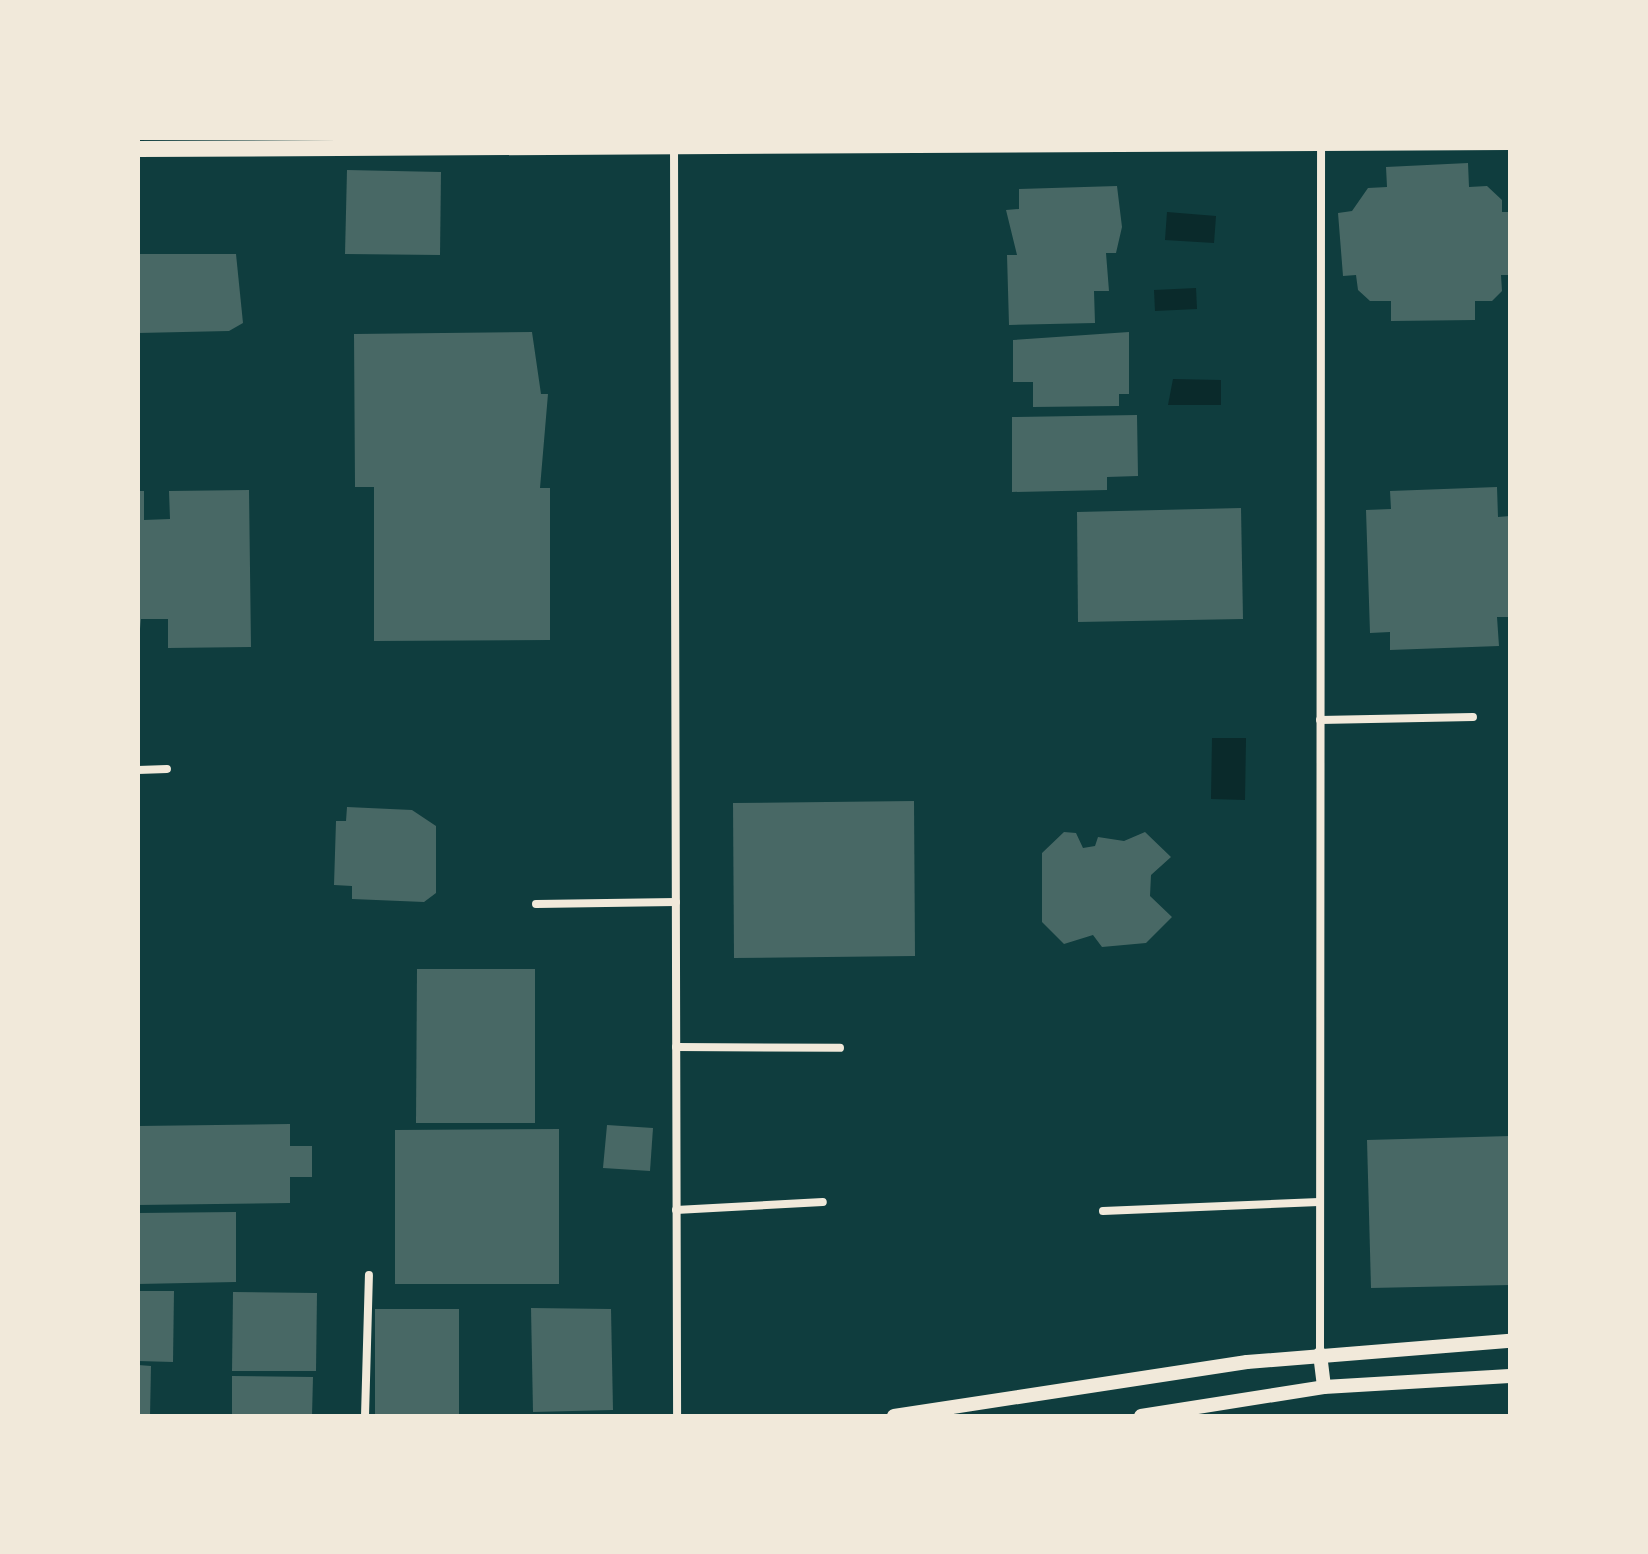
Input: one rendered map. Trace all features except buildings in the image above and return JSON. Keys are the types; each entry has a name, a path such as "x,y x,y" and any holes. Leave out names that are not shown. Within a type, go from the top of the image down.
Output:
{"main road":[{"path":"138,149 675,142 1510,142"}],"street":[{"path":"1321,141 1319,1202 1320,1354 1324,1387"},
{"path":"675,142 677,1416"},
{"path":"1320,720 1473,717"},
{"path":"138,770 167,769"},
{"path":"536,904 676,902"},
{"path":"676,1047 840,1048"},
{"path":"676,1210 823,1202"},
{"path":"1103,1211 1319,1202"},
{"path":"365,1416 369,1275"},
{"path":"894,1416 1320,1354 1510,1341"},
{"path":"1141,1416 1324,1387 1510,1376"}],"water":[{"path":"1167,212 1216,216 1214,243 1165,240"},
{"path":"1196,288 1197,309 1155,311 1154,290"},
{"path":"1173,379 1221,380 1221,405 1168,405"},
{"path":"1212,738 1246,738 1245,800 1211,799"}]}
